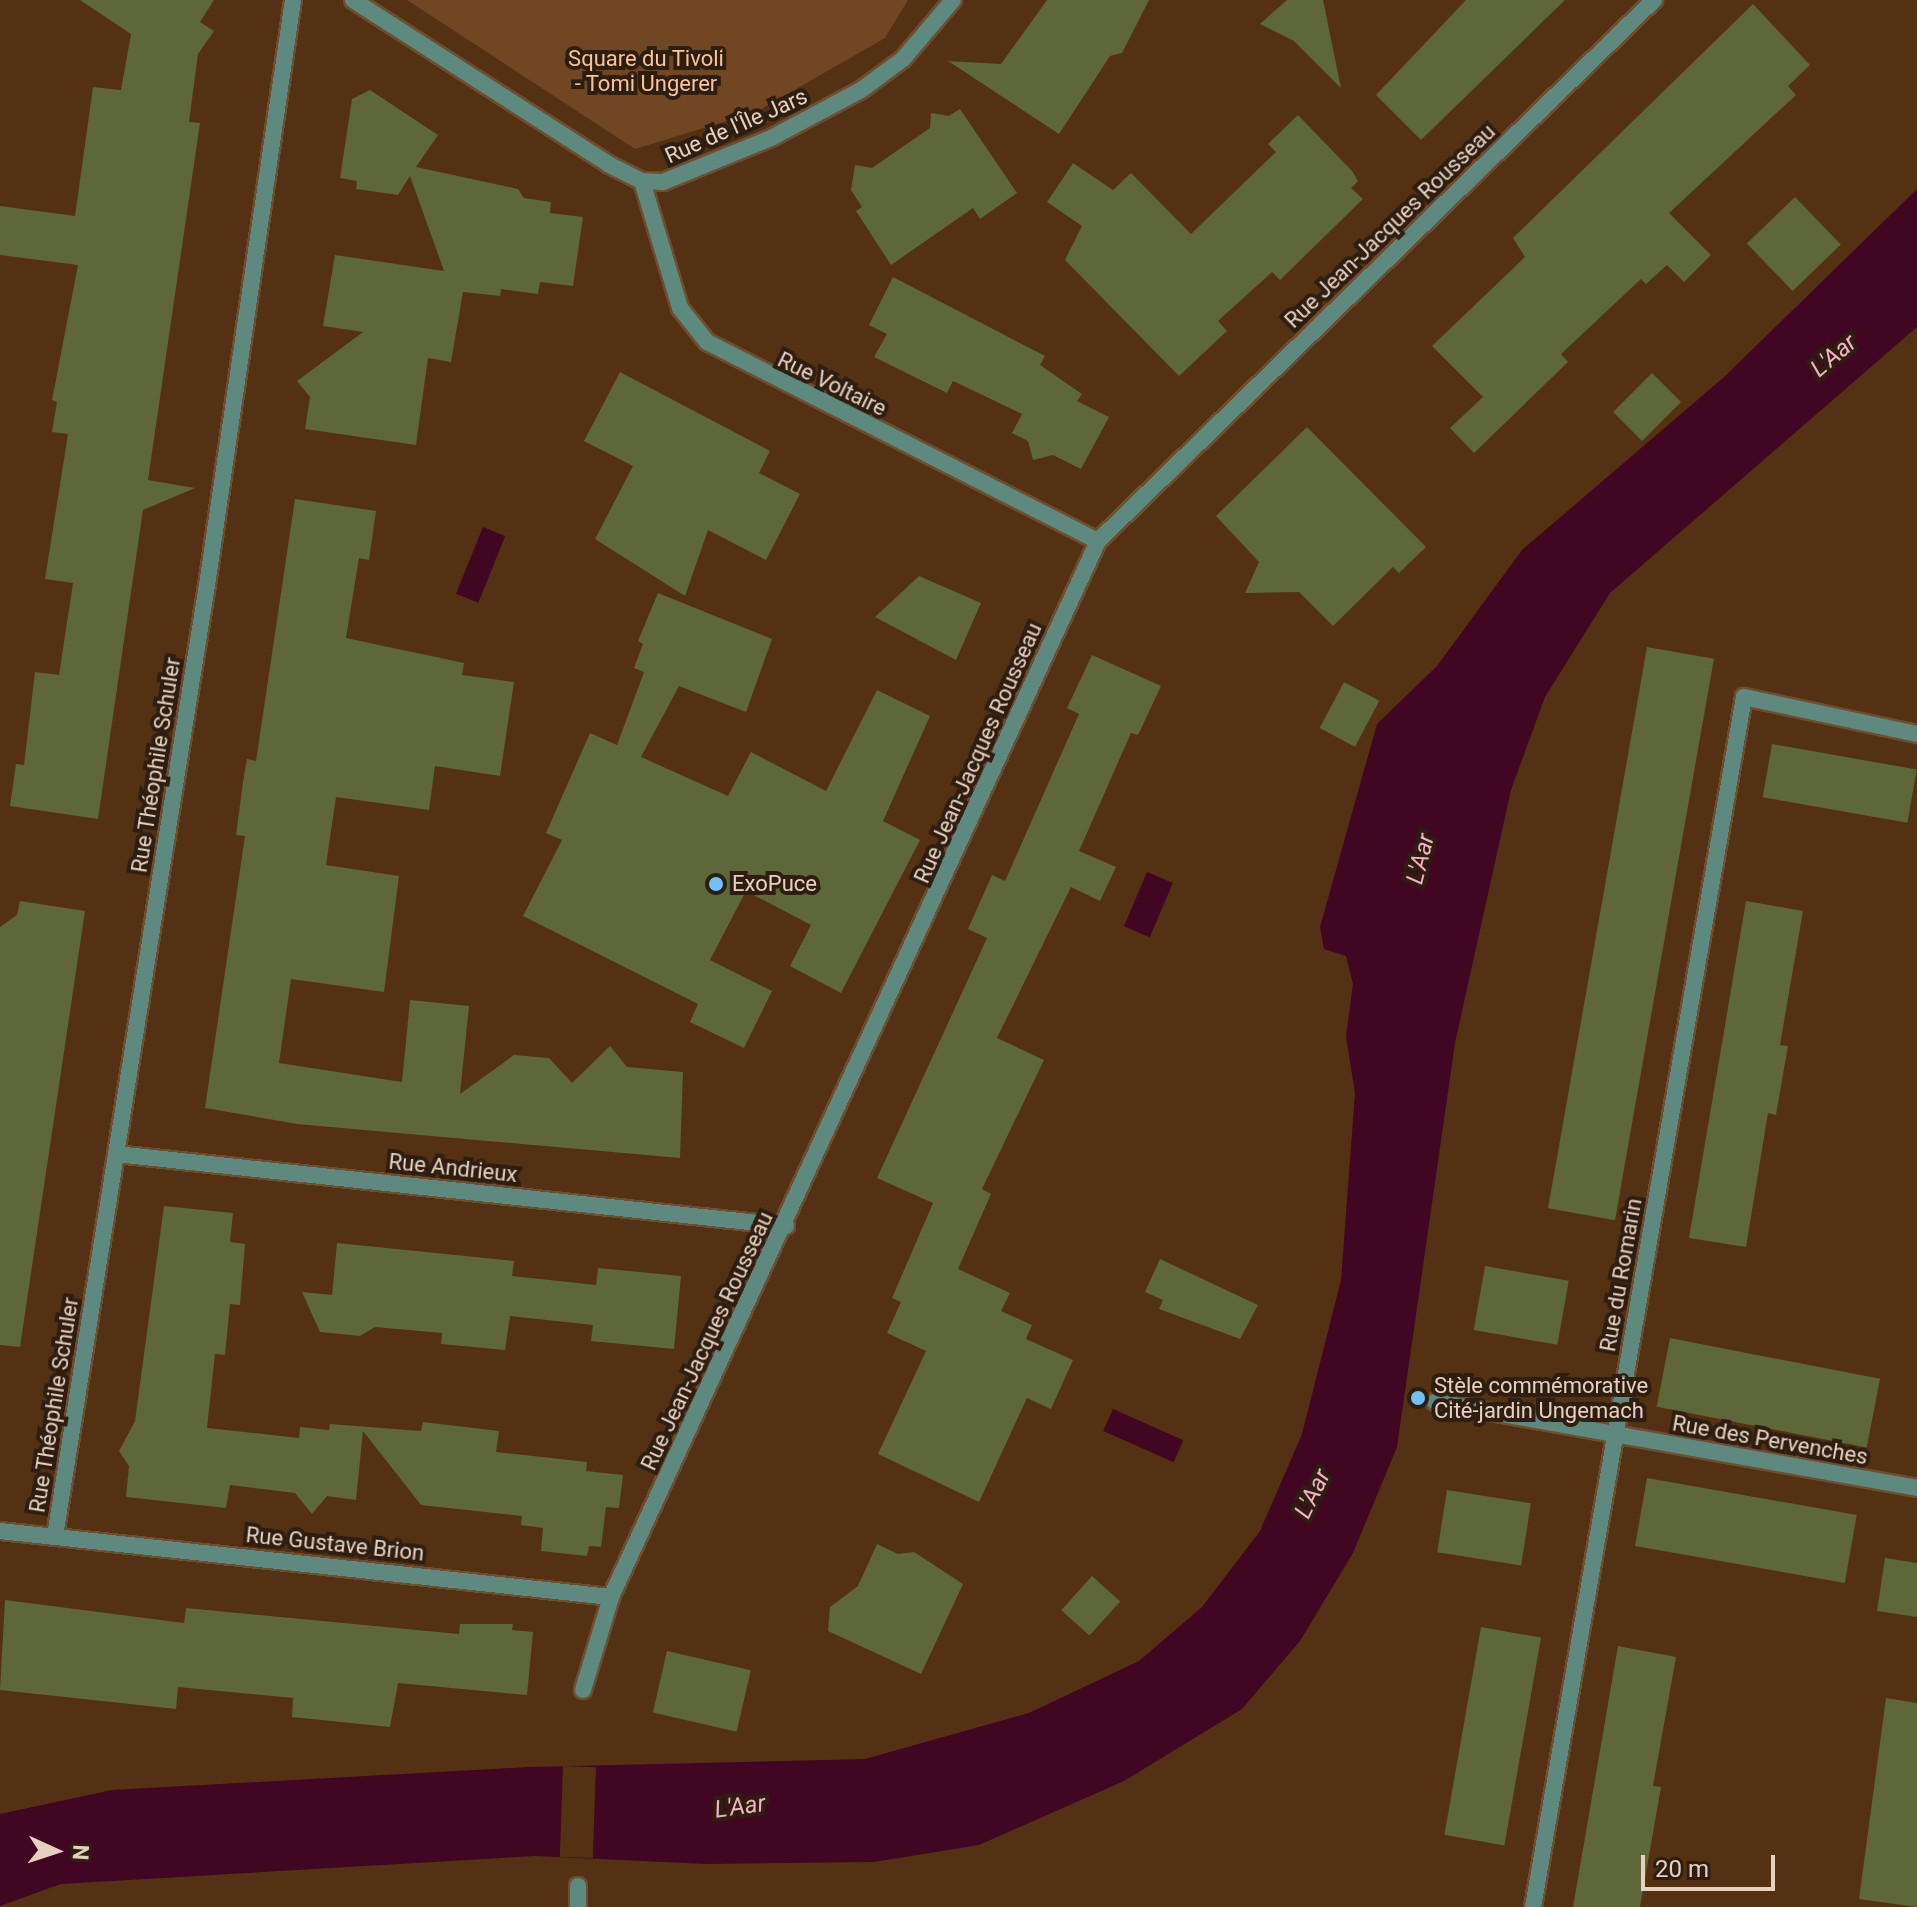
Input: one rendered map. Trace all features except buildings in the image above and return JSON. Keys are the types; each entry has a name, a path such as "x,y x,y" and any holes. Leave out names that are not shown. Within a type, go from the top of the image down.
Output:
{"street":[{"name":"Rue Théophile Schuler","path":"55,1536 293,0"},
{"name":"Rue de l'Île Jars","path":"353,0 642,181 689,175 861,90 903,59 953,0"},
{"name":"Rue Jean-Jacques Rousseau","path":"583,1690 611,1597 786,1226 1098,541 1654,0"},
{"name":"Rue Voltaire","path":"642,181 680,308 707,342 1098,541"},
{"name":"Rue du Romarin","path":"1533,1907 1744,697 1917,734"},
{"name":"Rue Andrieux","path":"116,1154 786,1226"},
{"name":"Rue des Pervenches","path":"1435,1402 1917,1488"},
{"name":"Rue Gustave Brion","path":"0,1531 611,1597"},
{"path":"578,1886 578,1907"}],"green space":[{"name":"Square du Tivoli - Tomi Ungerer","path":"407,0 908,0 885,38 756,112 635,149"}],"water":[{"name":"L'Aar","path":"1917,189 1917,327 1610,593 1545,697 1511,790 1455,1043 1397,1447 1353,1553 1300,1641 1242,1709 1124,1781 979,1845 874,1862 707,1864 535,1856 61,1884 0,1906 0,1814 112,1790 529,1767 865,1759 1029,1713 1139,1661 1202,1607 1260,1531 1302,1434 1341,1280 1355,1093 1346,1037 1353,984 1346,956 1324,949 1320,927 1377,724 1437,666 1522,550 1723,378"},
{"path":"483,527 505,536 478,603 456,594"},
{"path":"1147,872 1173,883 1150,937 1124,926"},
{"path":"1113,1409 1183,1440 1174,1462 1103,1431"}],"pier":[{"path":"563,1766 596,1767 593,1858 560,1857"}],"place":[{"name":"ExoPuce","path":"716,884"},
{"name":"Stèle commémorative Cité-jardin Ungemach","path":"1418,1398"}]}
